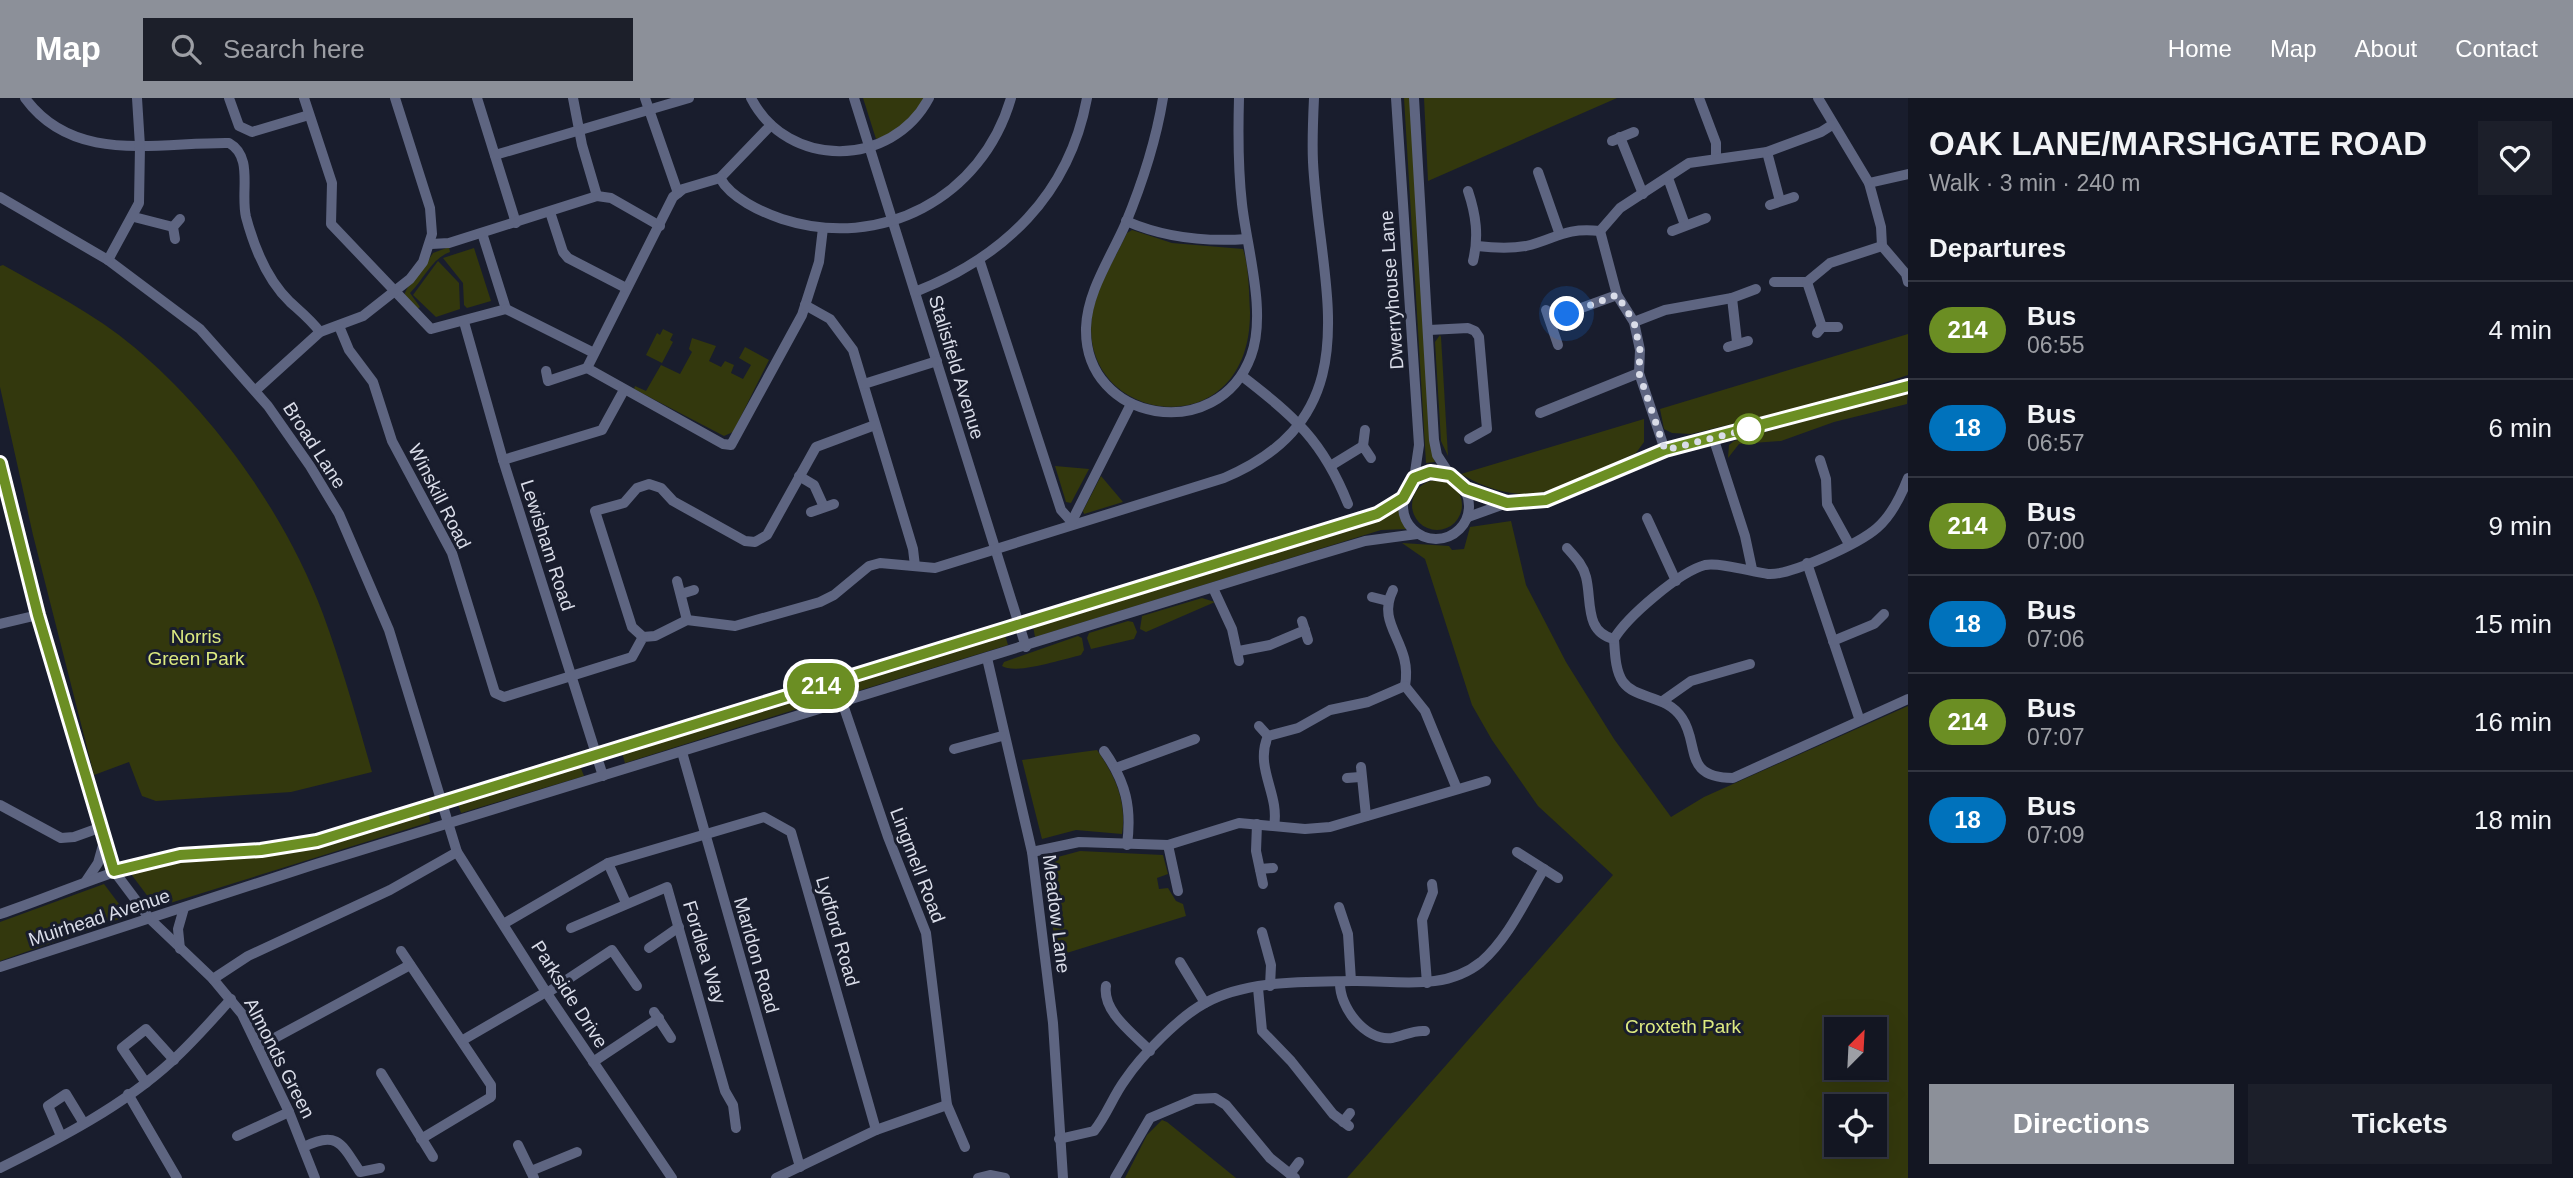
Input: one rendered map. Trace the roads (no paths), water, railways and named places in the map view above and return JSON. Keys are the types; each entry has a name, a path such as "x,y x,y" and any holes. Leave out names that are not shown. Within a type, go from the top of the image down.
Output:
{"street":[{"path":"25,98 41,116 81,140 104,146 229,143 240,151 244,161 245,212 252,242 272,279 320,332"},
{"path":"107,260 134,217 141,189 141,146 136,98"},
{"path":"229,98 239,127 252,132 309,115"},
{"path":"304,98 332,183 331,224 431,330 506,309 592,352"},
{"path":"256,390 320,332 362,316 393,292 418,269 431,244 430,208 395,98"},
{"path":"477,98 516,223"},
{"path":"573,98 597,196"},
{"path":"645,98 678,193"},
{"path":"495,155 690,98"},
{"path":"751,98 771,125 800,144 816,149 847,152 870,149 910,124 929,98"},
{"name":"Stalisfield Avenue","path":"854,98 1026,647"},
{"path":"720,178 736,195 768,213 823,228 848,229 893,223 927,206 953,188 974,167 991,145 1011,98"},
{"path":"915,292 951,278 980,262 1017,231 1057,181 1080,126 1087,98"},
{"path":"1163,98 1153,146 1126,221 1093,295 1086,330 1087,343 1098,374 1131,404 1167,413 1192,411 1220,397 1242,376 1256,334 1241,202 1239,98"},
{"path":"875,425 816,447 767,535 755,542 745,541 673,501 662,488 649,484 637,488 624,503 595,511 632,627 643,637 655,636 687,620 735,626 820,602 834,595 869,566 880,563 935,568 1070,522 1246,469 1284,440 1320,388 1328,360 1330,334 1322,229 1313,163 1314,98"},
{"name":"Dwerryhouse Lane","path":"1396,98 1419,445 1414,478"},
{"name":"Dwerryhouse Lane","path":"1414,98 1434,440 1437,455 1450,475"},
{"path":"1699,98 1716,144 1716,158"},
{"path":"1818,98 1869,183 1881,228 1882,246 1907,276"},
{"path":"588,370 592,352 678,193 720,178 771,125"},
{"path":"1600,231 1620,208 1689,163 1767,152 1821,132 1832,125"},
{"path":"1633,132 1616,139 1643,194"},
{"path":"1767,152 1775,203 1794,197"},
{"path":"1538,172 1559,232"},
{"path":"1869,183 1908,174"},
{"path":"1668,178 1685,225"},
{"path":"1468,191 1476,215 1477,246 1473,261"},
{"path":"431,244 439,246 597,196 611,198 660,226"},
{"name":"Broad Lane","path":"0,197 107,260 200,329 256,390 310,466 339,514 362,563 388,630 447,824"},
{"path":"550,212 563,252 568,258 626,288"},
{"path":"134,217 173,227"},
{"path":"1672,230 1706,218"},
{"path":"173,227 180,219"},
{"path":"1126,221 1186,239 1247,239"},
{"path":"173,227 175,239"},
{"path":"546,371 548,381 588,370 723,444 731,445 806,306 818,262 823,228"},
{"path":"1477,246 1517,247 1559,232 1582,229 1600,231"},
{"path":"1600,231 1617,295 1634,322 1640,350 1639,373 1665,450"},
{"path":"482,233 506,309"},
{"path":"1774,282 1807,282 1830,263 1882,246"},
{"path":"980,262 1060,510 1070,522"},
{"path":"1807,282 1819,330 1838,327"},
{"path":"1634,322 1687,305 1732,298 1756,289"},
{"path":"1558,345 1548,315 1617,295"},
{"path":"1732,298 1732,345 1748,341"},
{"path":"806,306 830,319 853,350 913,549 915,566"},
{"name":"Lewisham Road","path":"464,322 503,460 603,776"},
{"name":"Winskill Road","path":"339,326 349,350 373,382 393,441 452,553 495,693 504,697 632,657 643,637"},
{"path":"1429,330 1468,328 1475,331 1479,337 1487,429 1469,439"},
{"path":"864,384 937,361"},
{"path":"1540,413 1639,373"},
{"path":"1242,376 1299,421 1332,465 1348,503"},
{"path":"1507,503 1466,489 1450,475 1430,472 1414,478 1403,498 1405,519 1417,534 1440,539 1453,535 1468,517 1507,503 1546,500 1665,450 1908,386"},
{"path":"503,460 602,430 624,390"},
{"path":"1070,522 1131,404"},
{"path":"1364,430 1363,446 1371,458"},
{"path":"1713,437 1745,536 1752,569"},
{"path":"1332,465 1363,446"},
{"path":"1820,460 1826,479 1826,504 1849,544"},
{"name":"Almonds Green","path":"0,463 3,489 38,615 103,842 114,871 150,919 231,999 258,1047 289,1112 315,1178"},
{"path":"799,476 814,485 829,506 811,512"},
{"path":"1908,478 1900,499 1877,528 1849,544 1807,564 1769,575 1752,569 1705,565 1676,581 1635,612 1614,639 1617,667 1623,683 1637,692 1664,700 1682,717 1699,766 1720,778 1733,778 1859,718 1908,699"},
{"path":"1466,489 1468,517"},
{"name":"Muirhead Avenue","path":"0,914 114,871 206,852 288,847 440,803 1377,514 1403,498"},
{"path":"1647,519 1676,581"},
{"name":"Muirhead Avenue","path":"0,968 447,824 1365,541 1417,534"},
{"path":"1567,548 1581,565 1586,578 1590,613 1596,629 1602,636 1614,639"},
{"path":"1807,564 1859,718"},
{"path":"677,581 687,620"},
{"path":"1213,588 1239,656 1305,630"},
{"path":"681,594 694,590"},
{"path":"1393,590 1388,601 1388,620 1407,660 1405,686 1429,717 1457,789"},
{"path":"1372,597 1388,601"},
{"path":"1833,641 1874,624 1884,614"},
{"path":"0,624 38,615"},
{"name":"Meadow Lane","path":"986,658 1002,736 1032,852 1053,1023 1063,1178"},
{"path":"1664,700 1691,681 1750,664"},
{"name":"Lingmell Road","path":"835,681 888,837 926,933 947,1105 965,1147"},
{"path":"1268,736 1298,728 1330,710 1368,702 1405,686"},
{"path":"1259,726 1268,736 1264,766 1276,803 1274,826"},
{"path":"954,749 1002,736"},
{"path":"1116,768 1191,741 1192,755"},
{"path":"1104,751 1116,768 1130,808 1127,845"},
{"name":"Marldon Road","path":"682,752 800,1167"},
{"path":"1347,778 1360,772 1366,816"},
{"path":"1032,852 1079,842 1168,845 1230,824 1315,829 1486,781"},
{"path":"0,805 61,838 74,837 99,828"},
{"name":"Lydford Road","path":"505,923 608,863 764,817 791,832 876,1130"},
{"name":"Parkside Drive","path":"447,824 457,852 486,901 505,923 546,992 672,1178"},
{"path":"1257,824 1263,884"},
{"path":"84,884 98,863 103,842"},
{"path":"1163,883 1177,886 1168,845"},
{"path":"213,979 248,956 390,890 457,852"},
{"path":"1517,852 1558,878"},
{"path":"608,863 626,903"},
{"path":"1260,869 1273,868"},
{"path":"1059,1139 1094,1131 1124,1081 1150,1051 1205,1003 1233,991 1345,981 1427,983 1464,973 1484,959 1544,869"},
{"path":"1427,983 1422,920 1433,892 1432,884"},
{"name":"Fordlea Way","path":"570,928 667,887 725,1091 733,1105 736,1128"},
{"path":"1339,907 1348,934 1343,1003 1373,1034 1394,1038 1414,1030 1425,1031"},
{"path":"180,949 178,929 184,908"},
{"path":"649,948 678,927"},
{"path":"1262,932 1271,965 1270,986"},
{"path":"401,950 491,1085 491,1097 421,1139"},
{"path":"463,1040 612,950 638,986"},
{"path":"1180,962 1205,1003"},
{"path":"258,1047 410,965"},
{"path":"1105,986 1104,996 1112,1011 1150,1051"},
{"path":"1258,988 1262,1031 1348,1121"},
{"path":"0,1168 61,1136 146,1083 174,1060 231,999"},
{"path":"593,1062 657,1015 671,1038"},
{"path":"146,1083 122,1048 146,1029 174,1060"},
{"path":"381,1073 433,1157"},
{"path":"61,1136 48,1106 66,1094 83,1122"},
{"path":"128,1094 177,1178"},
{"path":"1115,1178 1150,1118 1209,1097 1221,1100 1260,1148 1293,1176 1299,1162"},
{"path":"776,1178 876,1130 947,1105"},
{"path":"237,1136 289,1112"},
{"path":"303,1147 321,1139 331,1138 340,1145 360,1172 380,1168"},
{"path":"518,1144 532,1175 577,1152"},
{"path":"978,1178 1005,1178"}],"park label":[{"name":"Norris Green Park","path":"196,647"},
{"name":"Croxteth Park","path":"1683,1026"}]}
